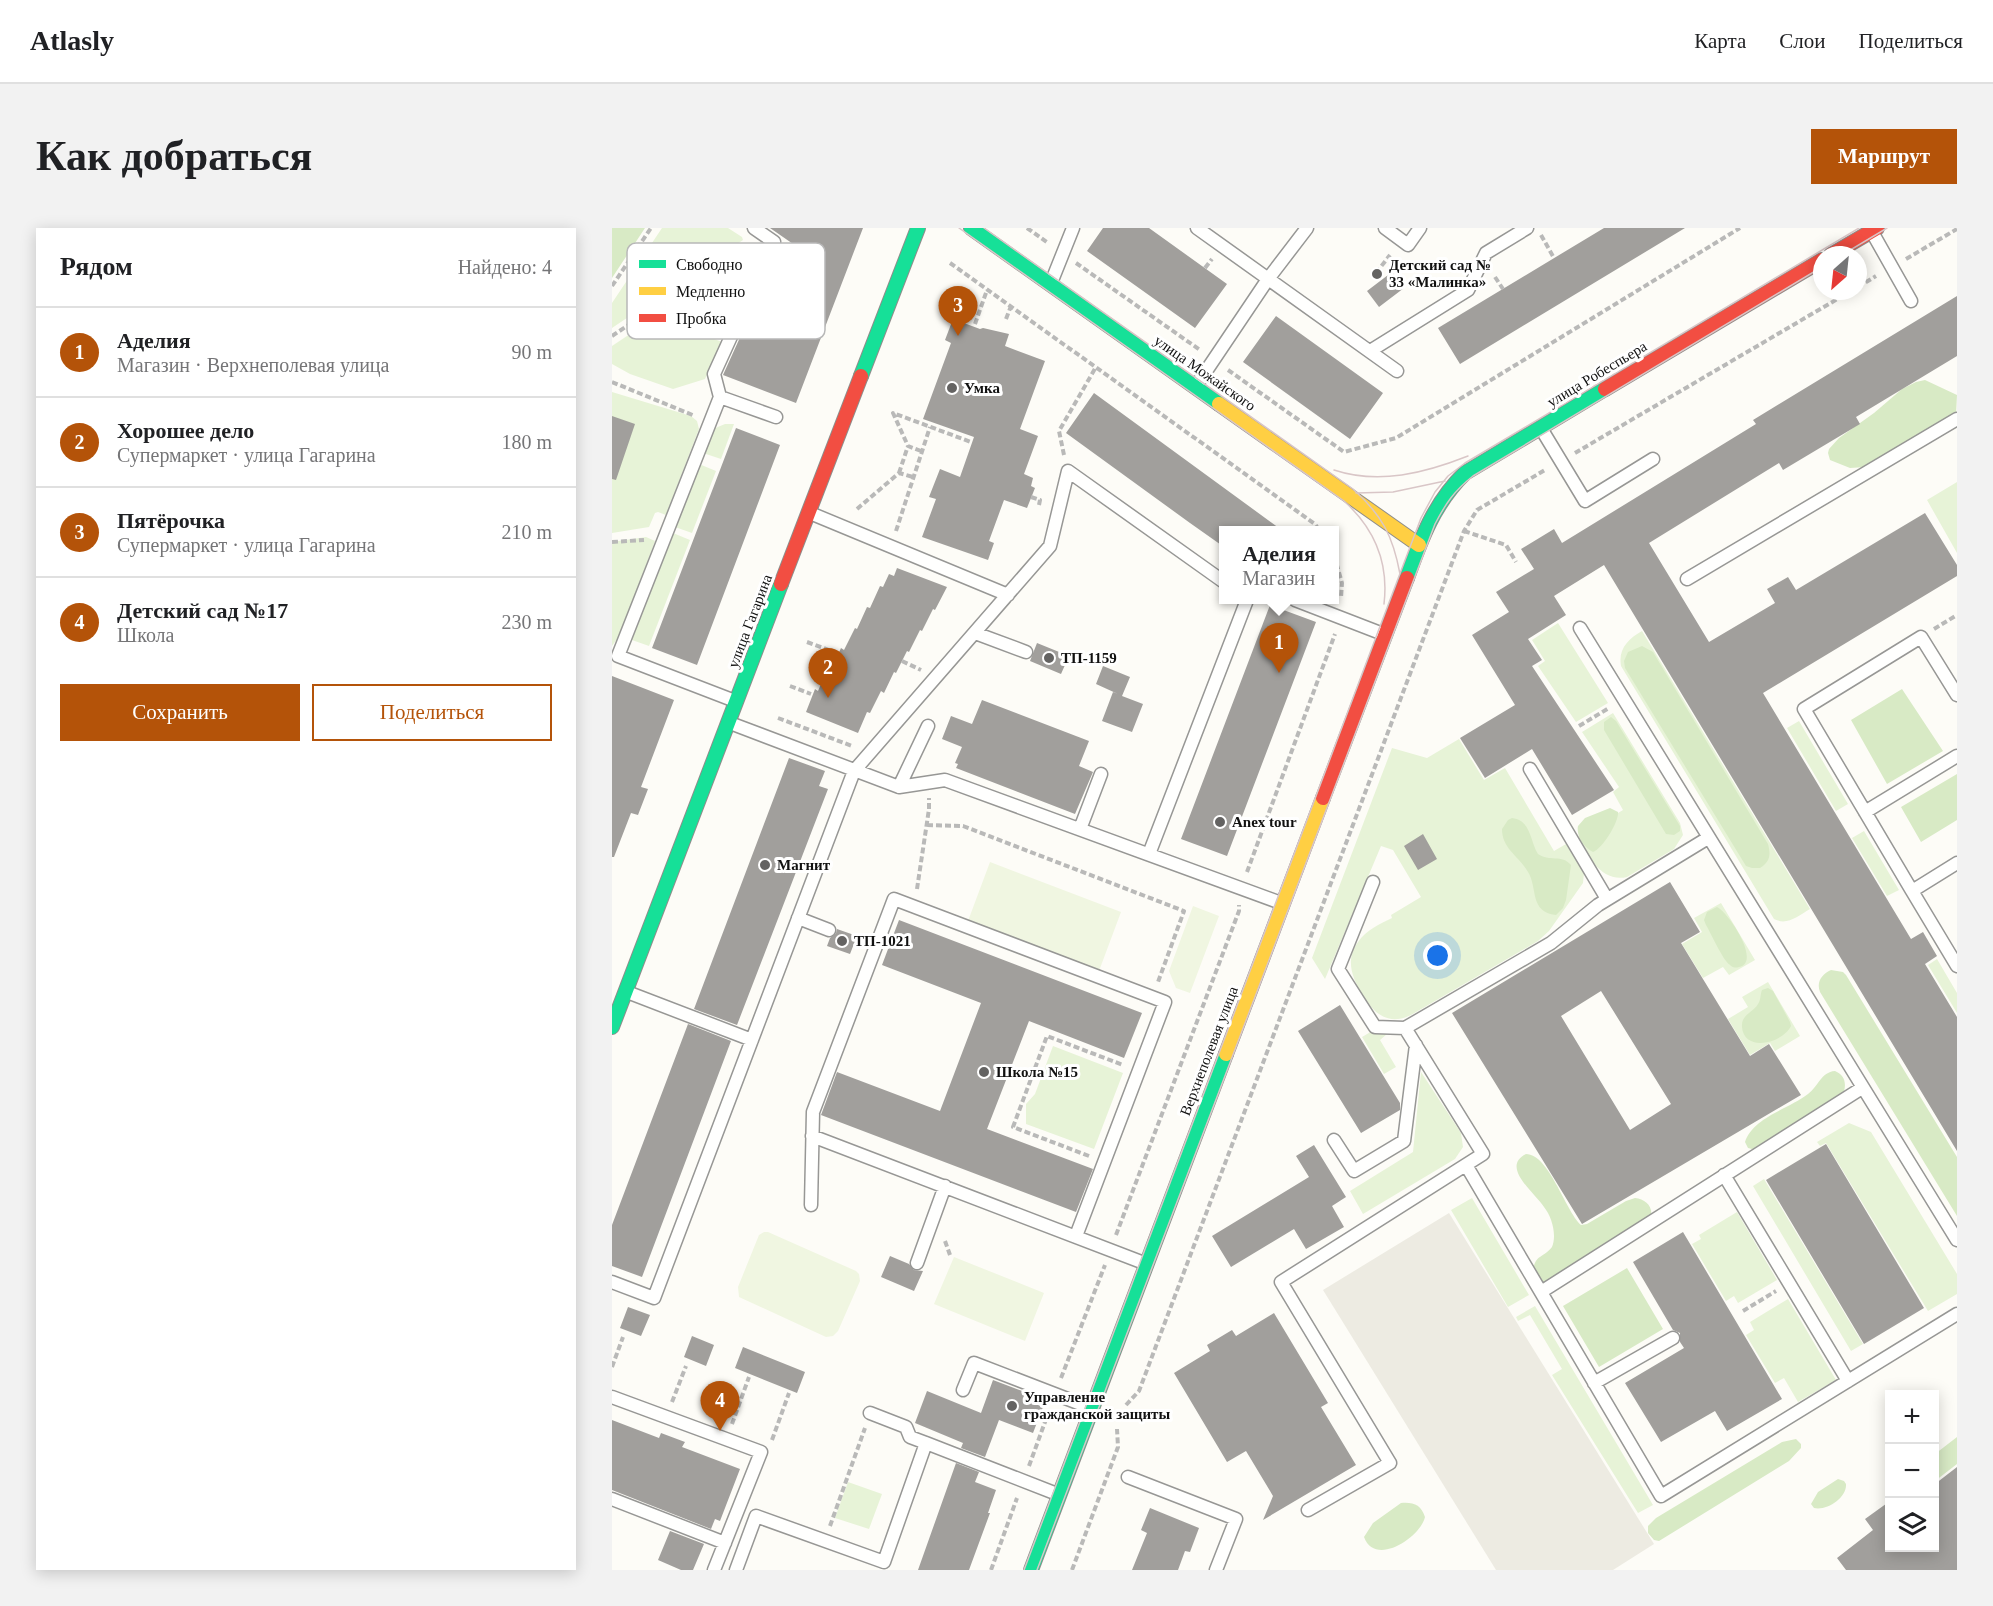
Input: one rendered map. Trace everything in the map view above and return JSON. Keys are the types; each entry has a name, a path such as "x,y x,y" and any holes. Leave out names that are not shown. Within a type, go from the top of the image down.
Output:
{"street":[{"name":"улица Гагарина","path":"612,1027 918,228"},
{"name":"улица Можайского","path":"971,228 1419,544"},
{"path":"1846,246 1874,229"},
{"name":"улица Робеспьера","path":"1419,544 1436,507 1448,489 1465,473 1813,265"},
{"name":"Верхнеполевая улица","path":"1031,1570 1419,544"}],"lane":[{"path":"1050,284 1073,228"},
{"path":"1197,228 1397,371"},
{"path":"1195,387 1268,279 1307,228"},
{"path":"1385,228 1408,244 1420,228"},
{"path":"1370,351 1468,290 1486,253 1527,228"},
{"path":"1874,229 1911,301"},
{"path":"759,232 774,243"},
{"path":"730,339 714,374 720,397 664,539 615,654 737,701"},
{"path":"720,397 776,417"},
{"path":"1687,579 1957,419"},
{"path":"1540,427 1585,501 1653,459"},
{"path":"612,1282 654,1298 854,771 1050,546 1068,471 1219,578"},
{"path":"809,513 1008,595"},
{"path":"1149,854 1244,604"},
{"path":"1305,604 1385,635"},
{"path":"1580,628 1957,1240"},
{"path":"975,633 1026,652"},
{"path":"1957,695 1921,637 1804,709 1957,966"},
{"path":"728,723 899,787 945,780 1283,904"},
{"path":"899,787 928,726"},
{"path":"1865,812 1957,756"},
{"path":"1530,769 1607,899"},
{"path":"1080,829 1101,774"},
{"path":"1373,882 1338,969 1375,1027 1406,1028 1551,943 1598,905 1708,838"},
{"path":"1912,891 1957,863"},
{"path":"811,1205 813,1112 894,899 1165,1002 1076,1236"},
{"path":"798,918 829,930"},
{"path":"626,991 752,1040"},
{"path":"1308,1510 1390,1463 1281,1282 1483,1154 1406,1028"},
{"path":"1334,1140 1354,1171 1404,1141 1416,1045"},
{"path":"1541,1292 1862,1088"},
{"path":"812,1136 1146,1264"},
{"path":"1466,1165 1661,1496 1957,1314"},
{"path":"1724,1175 1848,1381"},
{"path":"917,1263 945,1186"},
{"path":"1594,1383 1673,1338"},
{"path":"963,1390 974,1363 1092,1408"},
{"path":"612,1397 761,1452 714,1570"},
{"path":"870,1413 906,1427 910,1437 1060,1495"},
{"path":"736,1570 756,1516 884,1562 926,1443"},
{"path":"1128,1477 1236,1519 1216,1570"},
{"path":"612,1499 725,1543"}],"path":[{"path":"641,243 651,228"},
{"path":"744,243 759,232"},
{"path":"1540,234 1554,258"},
{"path":"950,263 1316,526"},
{"path":"612,286 627,264"},
{"path":"1493,272 1503,289"},
{"path":"975,324 987,290"},
{"path":"1006,319 1011,306"},
{"path":"612,336 627,326"},
{"path":"1068,471 1059,430 1096,367"},
{"path":"612,382 710,422"},
{"path":"857,509 899,472 908,446 893,413 971,442"},
{"path":"895,534 930,426"},
{"path":"908,446 921,451"},
{"path":"899,472 913,477"},
{"path":"1031,497 1040,500 1038,511"},
{"path":"1464,531 1506,545 1516,562"},
{"path":"612,542 664,539"},
{"path":"991,1570 1055,1394 1239,911 1241,888 1341,618 1342,583 1339,571"},
{"path":"1921,637 1957,615"},
{"path":"807,642 837,653"},
{"path":"902,661 924,671 917,680"},
{"path":"790,687 811,694"},
{"path":"1579,726 1623,699"},
{"path":"778,718 858,748"},
{"path":"914,907 929,809 929,783"},
{"path":"927,825 963,826 1184,911 1152,997"},
{"path":"1104,1162 1013,1127 1047,1036 1138,1071"},
{"path":"1743,1311 1789,1283"},
{"path":"612,1367 623,1337"},
{"path":"667,1416 686,1366"},
{"path":"727,1439 749,1377"},
{"path":"761,1452 771,1442 789,1393"},
{"path":"825,1541 870,1413"}],"green space":[{"path":"612,228 645,228 635,243 627,243 627,255 612,278"},
{"path":"662,228 728,228 743,240 739,243 652,243"},
{"path":"627,280 627,318 612,328 612,303"},
{"path":"627,336 627,339 714,339 722,342 705,379 673,389 630,374 612,364 612,346"},
{"path":"1925,380 1957,395 1956,415 1866,467 1850,468 1830,460 1829,449 1839,438 1902,389"},
{"path":"612,392 691,416 697,421 699,429 666,515 655,513 649,527 612,533"},
{"path":"725,424 734,424 721,459 703,453 713,429"},
{"path":"699,464 716,471 692,533 675,527"},
{"path":"1957,482 1957,553 1927,500"},
{"path":"673,533 690,540 649,646 632,640"},
{"path":"646,537 655,541 620,635 612,646 612,542"},
{"path":"1558,623 1608,703 1576,722 1538,666 1545,661 1532,640"},
{"path":"1642,631 1810,909 1797,917 1788,921 1774,919 1621,666 1621,654 1625,645"},
{"path":"1642,646 1653,652 1768,844 1769,858 1760,868 1746,866 1625,668 1624,661 1628,652"},
{"path":"1902,689 1943,751 1887,784 1851,720"},
{"path":"1613,713 1680,823 1683,835 1674,849 1627,877 1618,878 1603,872 1586,853 1577,838 1623,810 1613,792 1619,787 1582,732"},
{"path":"1611,717 1616,721 1680,826 1680,831 1674,835 1666,834 1604,730 1604,722"},
{"path":"1799,721 1848,804 1836,811 1787,728"},
{"path":"1459,739 1484,780 1505,768 1554,851 1566,844 1584,873 1583,883 1549,931 1538,941 1411,1015 1403,1018 1389,1018 1382,1016 1371,1007 1362,994 1355,981 1351,962 1354,949 1365,934 1421,897 1393,850 1381,846 1325,979 1312,958 1392,748 1427,758"},
{"path":"1957,774 1957,820 1921,842 1901,807"},
{"path":"1610,808 1618,812 1616,822 1605,841 1593,852 1581,841 1578,826 1585,818"},
{"path":"1512,818 1526,827 1538,854 1547,858 1564,860 1571,865 1566,900 1563,908 1556,915 1547,913 1538,904 1528,872 1505,842 1502,829"},
{"path":"1864,831 1899,890 1887,896 1852,838"},
{"path":"990,862 1121,912 1099,971 968,921"},
{"path":"1721,903 1755,960 1729,975 1723,967 1703,978 1682,944 1702,932 1694,918"},
{"path":"1193,906 1219,916 1190,993 1176,988 1169,971"},
{"path":"1717,907 1735,927 1745,947 1747,956 1745,963 1739,967 1733,967 1727,962 1704,920 1707,912"},
{"path":"1937,959 1957,993 1957,1013 1928,965"},
{"path":"1831,970 1843,972 1846,975 1957,1157 1957,1216 1820,992 1821,979"},
{"path":"1768,982 1800,1036 1775,1051 1770,1043 1750,1055 1728,1019 1748,1007 1742,997"},
{"path":"1768,988 1773,991 1791,1026 1787,1032 1773,1041 1756,1043 1744,1035 1742,1023 1745,1016 1756,1007 1762,990"},
{"path":"1374,1030 1387,1034 1380,1040 1396,1067 1384,1074 1362,1037"},
{"path":"1053,1046 1123,1073 1094,1149 1026,1124 1026,1104 1035,1094"},
{"path":"1835,1071 1844,1080 1843,1094 1756,1150 1748,1148 1745,1142 1749,1133 1756,1126 1772,1114 1808,1094 1826,1074"},
{"path":"1421,1072 1461,1133 1463,1147 1455,1159 1363,1214 1350,1191 1413,1152"},
{"path":"1849,1123 1871,1132 1957,1274 1957,1294 1928,1311 1826,1143 1820,1146 1817,1142"},
{"path":"1526,1154 1534,1156 1542,1163 1581,1225 1635,1198 1648,1204 1651,1216 1542,1285 1533,1274 1535,1263 1552,1247 1554,1232 1547,1211 1518,1173 1519,1159"},
{"path":"1764,1179 1863,1344 1851,1351 1753,1186"},
{"path":"1472,1198 1529,1295 1508,1307 1451,1210"},
{"path":"1737,1212 1777,1280 1738,1303 1734,1296 1726,1301 1692,1244 1701,1239 1699,1235"},
{"path":"764,1232 859,1274 860,1281 838,1331 833,1336 826,1337 739,1297 738,1287 759,1235"},
{"path":"954,1257 1044,1293 1025,1341 934,1304"},
{"path":"1627,1268 1663,1329 1599,1367 1563,1306"},
{"path":"1788,1299 1836,1380 1798,1402 1784,1378 1775,1383 1746,1335 1754,1330 1750,1322"},
{"path":"1535,1306 1653,1505 1638,1513 1552,1375 1562,1369 1530,1315 1518,1321 1516,1317"},
{"path":"1957,1437 1957,1464 1939,1478 1939,1451"},
{"path":"1796,1439 1801,1444 1801,1448 1789,1461 1659,1541 1654,1540 1648,1533 1648,1526 1656,1518 1782,1442"},
{"path":"1838,1479 1846,1484 1840,1499 1825,1507 1814,1508 1811,1504 1818,1492"},
{"path":"848,1482 882,1494 869,1529 835,1518"},
{"path":"1401,1503 1410,1503 1419,1507 1425,1517 1421,1525 1415,1533 1397,1546 1377,1549 1370,1546 1364,1537 1373,1523"}],"shaded area":[{"path":"1449,1213 1654,1544 1613,1570 1496,1570 1323,1290"}],"building":[{"path":"770,228 863,228 825,327 825,243 792,243"},
{"path":"1103,228 1149,228 1227,284 1195,328 1087,251"},
{"path":"1604,228 1685,228 1460,364 1438,328"},
{"path":"1392,272 1404,288 1379,307 1367,291"},
{"path":"1957,296 1957,356 1856,417 1860,424 1783,470 1779,463 1649,543 1709,642 1775,603 1767,589 1788,577 1796,590 1925,513 1957,565 1957,576 1763,693 1911,939 1923,932 1937,956 1925,964 1957,1017 1957,1151 1604,565 1554,596 1566,615 1528,639 1542,660 1532,666 1614,790 1572,815 1532,749 1485,778 1460,738 1515,705 1472,635 1509,612 1496,592 1534,569 1521,549 1554,529 1562,543 1756,424 1753,420"},
{"path":"1276,316 1383,393 1350,439 1243,362"},
{"path":"953,319 980,329 1009,334 1005,346 1045,361 1020,429 1038,436 1024,474 1033,478 1031,486 1035,488 1027,508 1004,500 989,541 994,543 988,560 922,537 936,499 929,497 940,469 960,477 974,437 923,419 951,343 945,340"},
{"path":"739,339 821,339 796,403 723,375"},
{"path":"1094,393 1276,526 1219,526 1219,543 1066,433"},
{"path":"612,416 635,424 616,480 612,479"},
{"path":"736,428 780,445 697,665 652,648"},
{"path":"897,568 947,587 896,673 894,672 884,693 881,691 870,713 867,712 858,733 806,712 815,689 818,691 828,668 832,669 841,648 844,650 867,607 870,608 880,586 883,587 889,574 894,576"},
{"path":"1270,605 1316,622 1227,856 1181,839"},
{"name":"ТП-1159","path":"1037,643 1069,656 1061,674 1030,661"},
{"path":"1103,666 1130,677 1122,696 1143,704 1132,732 1102,721 1113,692 1118,694 1096,684"},
{"path":"612,676 674,700 641,787 648,789 638,815 631,813 614,857 612,857"},
{"path":"982,700 1089,741 1079,766 1093,772 1075,814 956,768 958,764 955,763 962,747 942,739 951,716 972,724"},
{"path":"789,758 825,771 819,786 828,789 737,1025 694,1009"},
{"path":"1423,834 1437,859 1418,870 1404,846"},
{"path":"1670,882 1700,932 1681,943 1750,1056 1769,1044 1801,1095 1582,1224 1452,1013","holes":["1601,991 1671,1104 1630,1130 1561,1016"]},
{"path":"899,920 1142,1013 1124,1058 1029,1021 987,1129 1093,1169 1076,1212 821,1115 837,1072 940,1111 981,1003 882,965"},
{"name":"ТП-1021","path":"837,929 857,936 850,954 827,946"},
{"path":"1340,1005 1400,1103 1400,1110 1361,1133 1298,1031"},
{"path":"688,1024 731,1041 642,1277 612,1266 612,1225"},
{"path":"1826,1144 1924,1308 1864,1344 1766,1180"},
{"path":"1314,1145 1346,1197 1332,1206 1344,1227 1306,1249 1294,1229 1231,1267 1212,1236 1309,1177 1296,1156"},
{"path":"1683,1232 1782,1399 1727,1431 1715,1411 1661,1442 1625,1383 1684,1348 1680,1342 1680,1333 1673,1330 1633,1262"},
{"path":"890,1256 909,1264 914,1270 923,1271 914,1291 881,1277"},
{"path":"628,1307 650,1315 641,1336 620,1328"},
{"path":"1274,1313 1328,1403 1321,1407 1356,1465 1263,1520 1273,1496 1246,1451 1227,1462 1174,1373 1210,1351 1207,1345 1232,1330 1236,1336"},
{"path":"692,1336 714,1345 706,1366 684,1357"},
{"path":"743,1347 805,1372 797,1393 735,1368"},
{"path":"993,1380 1025,1392 1023,1399 1043,1407 1033,1433 999,1420 985,1457 961,1448 963,1443 915,1423 927,1391 981,1413"},
{"path":"612,1420 659,1438 661,1433 685,1442 682,1447 740,1469 720,1521 715,1519 711,1529 612,1490"},
{"path":"956,1463 979,1472 975,1482 996,1490 988,1513 990,1513 969,1570 918,1570"},
{"path":"1957,1467 1957,1570 1846,1570 1837,1558 1873,1530 1865,1519 1885,1505 1885,1552 1939,1552 1939,1481"},
{"path":"1150,1508 1199,1528 1190,1552 1185,1551 1178,1570 1132,1570 1147,1533 1141,1530"},
{"path":"670,1531 704,1544 693,1570 681,1570 658,1560"}],"tram line":[{"path":"959,228 1344,501 1364,523 1378,547 1384,574 1384,604"},
{"path":"984,228 1353,489 1372,508 1385,527 1394,548 1400,574"},
{"path":"1024,1570 1421,518 1435,492 1448,476 1465,463 1859,228"},
{"path":"1857,246 1887,228"},
{"path":"1037,1570 1435,524 1443,510 1456,492 1473,476 1813,272"},
{"path":"1334,470 1368,477 1385,477 1419,472 1468,456"},
{"path":"1356,493 1393,492 1445,481"}],"traffic: fast":[{"path":"861,376 918,228"},
{"path":"971,228 1219,404"},
{"path":"1407,578 1423,536 1437,509 1465,473 1605,389"},
{"path":"612,1027 781,584"},
{"path":"1031,1570 1226,1054"}],"traffic: slow":[{"path":"1219,404 1419,545"},
{"path":"1226,1054 1323,798"}],"traffic: jam":[{"path":"1846,246 1877,228"},
{"path":"1605,389 1813,265"},
{"path":"781,584 861,376"},
{"path":"1323,798 1407,578"}],"place":[{"name":"Детский сад № 33 «Малинка»","path":"1377,274"},
{"name":"Пятёрочка","path":"958,336"},
{"name":"Умка","path":"952,388"},
{"name":"ТП-1159","path":"1049,658"},
{"name":"Аделия","path":"1279,673"},
{"name":"Хорошее дело","path":"828,698"},
{"name":"Anex tour","path":"1220,822"},
{"name":"Магнит","path":"765,865"},
{"name":"ТП-1021","path":"842,941"},
{"name":"Школа №15","path":"984,1072"},
{"name":"Управление гражданской защиты","path":"1012,1406"},
{"name":"Детский сад №17","path":"720,1431"}]}
